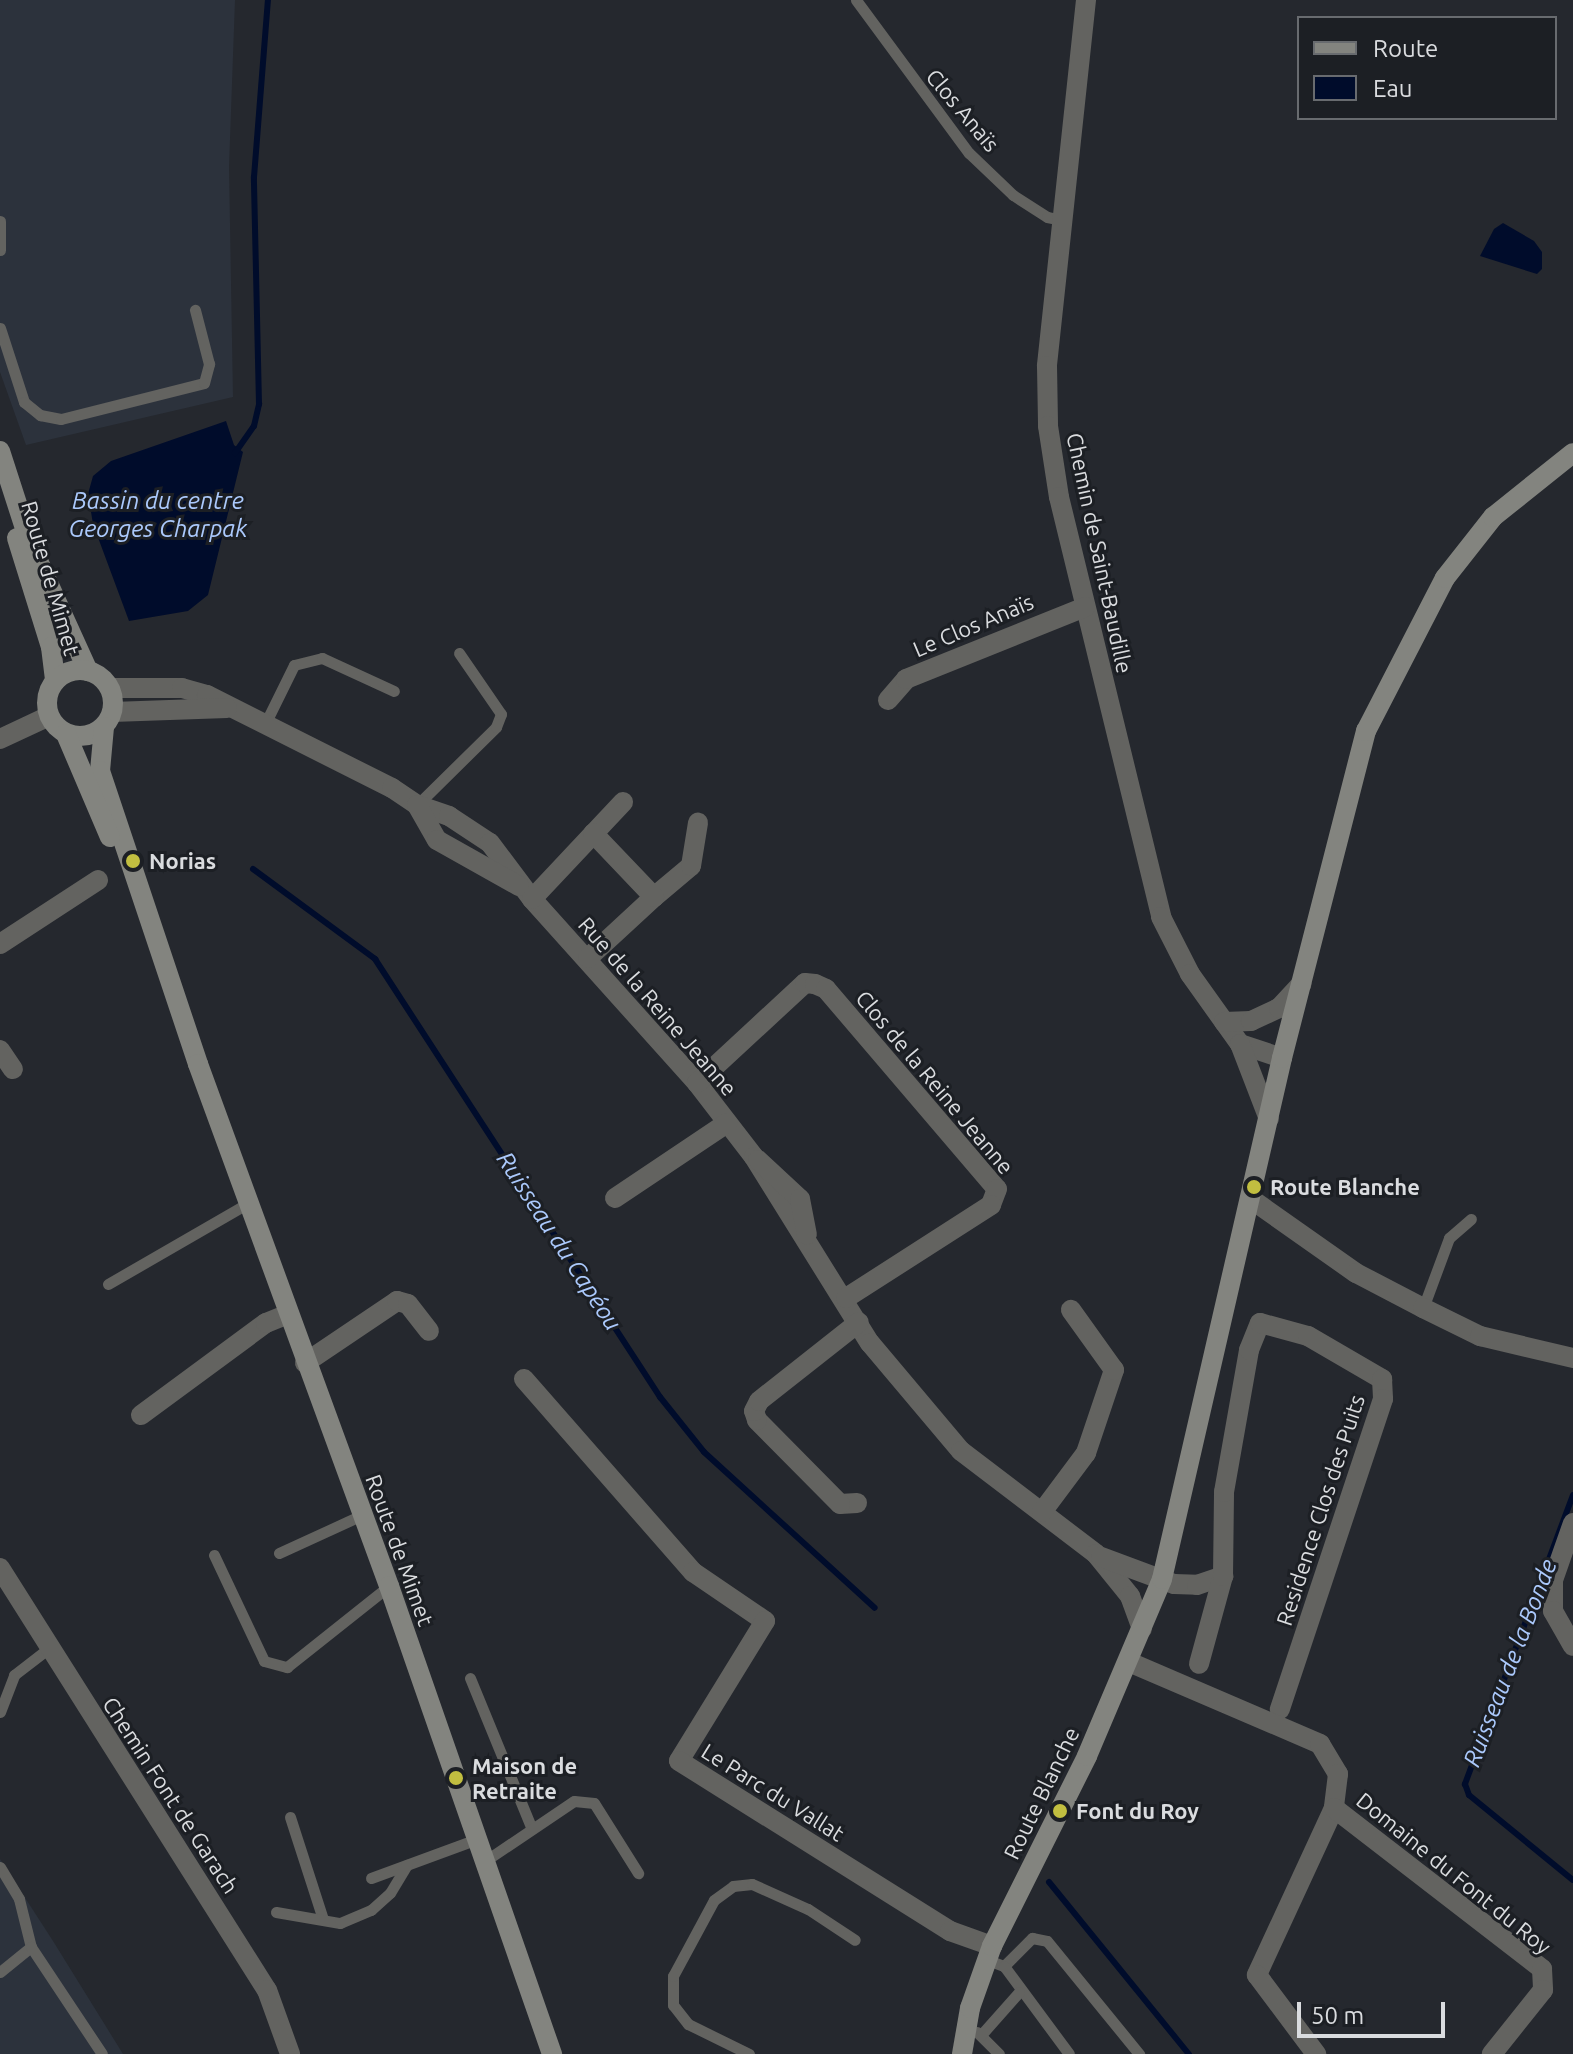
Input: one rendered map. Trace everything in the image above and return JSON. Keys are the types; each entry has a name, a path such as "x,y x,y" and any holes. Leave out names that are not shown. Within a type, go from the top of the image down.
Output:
{"street":[{"name":"Chemin de Saint-Baudille","path":"1086,0 1047,366 1048,426 1085,607 1161,917 1190,974 1240,1044 1269,1119"},
{"name":"Route de Mimet","path":"0,451 3,489 51,647 55,681"},
{"name":"Route Blanche","path":"962,2054 974,2032 995,1958 1129,1662 1162,1579 1283,1053 1366,731 1389,679 1445,578 1493,517 1573,453"},
{"name":"Route de Mimet","path":"3,489 88,671 110,688 100,771 198,1064"},
{"name":"Le Clos Anaïs","path":"888,700 906,679 1085,607"},
{"name":"Route de Mimet","path":"88,671 70,671 55,681 47,697 49,716 66,734 250,1202 305,1363 389,1586 552,2054"},
{"name":"Rue de la Reine Jeanne","path":"110,688 182,688 207,695 227,708 392,788 417,805 449,816 490,843 527,894 588,958 697,1083 754,1157 788,1183 800,1199 807,1234 870,1343 961,1451 1096,1554 1130,1596 1142,1629"},
{"name":"Rue de la Reine Jeanne","path":"108,720 227,708"},
{"path":"0,739 49,716"},
{"path":"66,734 86,736 108,720"},
{"path":"527,894 623,802"},
{"name":"Rue de la Reine Jeanne","path":"417,805 437,840 527,894"},
{"path":"588,958 691,866 698,823"},
{"path":"593,833 654,897"},
{"path":"473,863 490,843"},
{"path":"0,944 98,880"},
{"name":"Clos de la Reine Jeanne","path":"697,1083 805,983 815,984 826,989 997,1189 991,1205 846,1298"},
{"path":"1224,1022 1251,1021 1279,1008 1301,984"},
{"path":"1224,1022 1283,1053"},
{"path":"1240,1044 1283,1053"},
{"path":"0,1050 13,1069"},
{"path":"615,1198 727,1123"},
{"path":"1251,1199 1356,1273 1423,1308 1480,1336 1573,1358"},
{"path":"305,1363 397,1301 408,1304 429,1331"},
{"path":"1042,1512 1086,1453 1114,1370 1071,1310"},
{"path":"141,1415 266,1323 288,1314"},
{"path":"857,1503 840,1504 757,1420 754,1411 759,1401 859,1322"},
{"name":"Residence Clos des Puits","path":"1199,1664 1223,1576 1224,1492 1249,1350 1260,1323 1308,1336 1382,1379 1378,1414 1280,1709"},
{"name":"Le Parc du Vallat","path":"524,1379 693,1572 765,1621 679,1761 995,1958"},
{"path":"1573,1523 1553,1580 1553,1611 1573,1646"},
{"name":"Rue de la Reine Jeanne","path":"1096,1554 1162,1579"},
{"name":"Chemin Font de Garach","path":"0,1568 267,1990 290,2054"},
{"path":"1162,1579 1197,1585 1223,1576"},
{"name":"Domaine du Font du Roy","path":"1129,1662 1320,1744 1338,1774 1334,1808 1257,1975 1316,2054"},
{"name":"Domaine du Font du Roy","path":"1334,1808 1542,1969 1543,1990 1492,2054"}],"lane":[{"name":"Clos Anaïs","path":"856,0 942,124 969,153 1013,195 1047,217 1063,220"},
{"path":"0,221 0,250"},
{"path":"0,328 24,402 40,415 61,419 204,383 209,364 195,310"},
{"path":"417,805 496,727 501,714 459,653"},
{"path":"264,726 294,665 322,658 394,691"},
{"path":"108,1284 250,1202"},
{"path":"1423,1308 1449,1238 1471,1219"},
{"path":"279,1553 362,1515"},
{"path":"214,1555 264,1661 287,1667 389,1586"},
{"path":"0,1712 14,1675 49,1648"},
{"path":"470,1678 532,1829"},
{"path":"485,1861 574,1801 594,1803 638,1873"},
{"path":"290,1817 323,1919"},
{"path":"371,1878 477,1839"},
{"path":"276,1912 340,1923 371,1910 390,1893 407,1865"},
{"path":"0,1867 19,1899 31,1947 102,2054"},
{"path":"749,2054 688,2024 673,2005 673,1976 714,1900 733,1886 752,1884 808,1909 855,1940"},
{"path":"1069,2054 995,1958 1032,1938 1047,1941 1139,2054"},
{"path":"0,1972 31,1947"},
{"path":"999,2054 974,2032 1019,1992"}],"shaded area":[{"path":"0,0 235,0 229,167 233,397 26,445 0,372"},
{"path":"0,1859 53,1941 123,2054 0,2054"}],"water":[{"path":"1503,223 1534,241 1542,252 1542,269 1537,274 1480,256 1494,229"},
{"name":"Bassin du centre Georges Charpak","path":"226,421 234,445 243,452 208,595 188,611 129,621 93,524 88,494 93,476 111,461"}],"waterway":[{"path":"235,453 254,426 259,404 254,177 268,0"},
{"name":"Ruisseau du Capéou","path":"253,869 375,959 660,1397 704,1452 875,1608"},
{"name":"Ruisseau de la Bonde","path":"1573,1495 1465,1784 1469,1795 1573,1880"},
{"name":"Ruisseau du Capéou","path":"1049,1882 1189,2054"}],"place":[{"name":"Norias","path":"133,861"},
{"name":"Route Blanche","path":"1254,1187"},
{"name":"Maison de Retraite","path":"456,1778"},
{"name":"Font du Roy","path":"1060,1811"}]}
